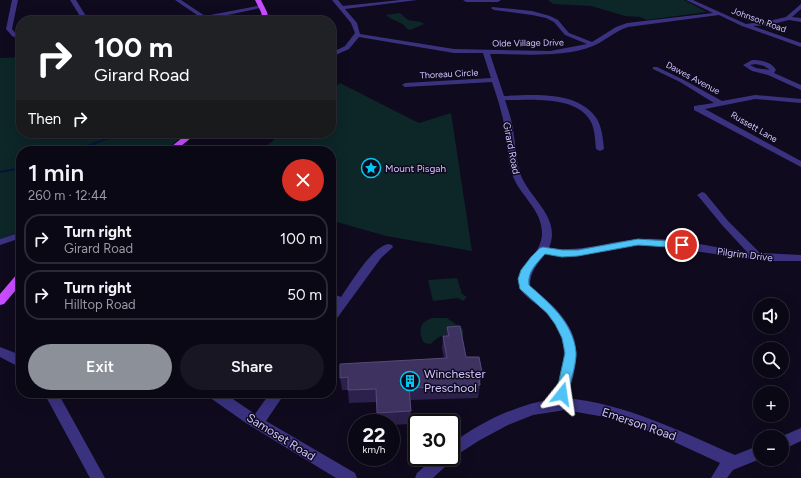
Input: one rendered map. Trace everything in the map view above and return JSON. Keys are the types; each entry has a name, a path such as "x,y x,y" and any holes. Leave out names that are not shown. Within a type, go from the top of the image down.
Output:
{"main road":[{"path":"258,0 265,16"},
{"path":"176,146 187,138"},
{"path":"0,301 16,283"}],"street":[{"path":"15,0 10,29 16,36"},
{"path":"73,0 84,16"},
{"path":"178,0 202,16"},
{"path":"335,0 357,28 357,34 350,45 344,50 336,53"},
{"path":"341,8 414,0"},
{"path":"466,0 498,0"},
{"name":"Johnson Road","path":"689,0 744,25 801,44"},
{"path":"789,18 801,6"},
{"path":"215,16 262,7"},
{"path":"494,8 548,17 556,21 568,34 593,44"},
{"name":"Olde Village Drive","path":"357,34 441,50 550,53 577,49 593,44 618,28 627,25 718,14"},
{"path":"744,25 769,23 789,18 801,20"},
{"name":"Girard Road","path":"486,52 508,124 516,175 540,210 546,223 547,237 543,250"},
{"name":"Dawes Avenue","path":"656,68 682,81 721,104"},
{"path":"770,73 801,88"},
{"name":"Thoreau Circle","path":"405,85 494,80"},
{"path":"721,104 755,97 801,101"},
{"path":"500,98 546,98 568,102 579,107 590,114 595,122 600,148"},
{"name":"Russett Lane","path":"721,104 697,108 801,164"},
{"path":"702,195 724,223 757,256"},
{"path":"0,242 16,237"},
{"name":"Pilgrim Drive","path":"543,250 562,254 578,253 638,242 660,243 757,256 801,258"},
{"path":"336,311 376,256 388,247"},
{"path":"543,250 526,270 523,279 524,287 550,310 560,322 567,338 571,353 565,383 558,404"},
{"path":"336,299 342,302"},
{"path":"0,352 16,360"},
{"path":"54,398 98,478"},
{"name":"Samoset Road","path":"221,398 257,422 350,478"},
{"path":"257,422 274,398"},
{"name":"Emerson Road","path":"460,445 505,419 543,407 563,404 598,410 633,420 735,462"},
{"path":"789,440 801,434"},
{"path":"718,478 728,464 753,455"},
{"path":"422,478 435,466"}],"green space":[{"path":"548,0 684,0 707,12 647,20 640,17 625,16 591,6 553,4"},
{"path":"400,13 408,20 421,22 424,24 410,30 403,24 386,15"},
{"path":"16,57 16,138 181,138 170,146 16,146 16,233 0,239 0,58"},
{"name":"Mount Pisgah","path":"340,83 419,123 451,113 472,251 386,236 336,222 336,146 267,146 276,138 336,138 336,87"},
{"path":"457,278 462,294 467,297 463,301 458,298 433,301 428,280"},
{"path":"447,318 463,329 463,337 450,334 438,338 431,344 424,343 421,335 422,324 428,319"}],"building":[{"name":"Winchester Preschool","path":"460,326 466,357 479,357 482,372 478,373 480,385 409,388 411,411 377,413 376,389 348,390 348,377 340,378 340,364 447,358 443,336 449,336 447,327"}],"waterway":[{"path":"87,146 109,138"},
{"path":"0,172 16,169"}],"place":[{"name":"Mount Pisgah","path":"371,168"},
{"name":"Winchester Preschool","path":"410,381"}],"route":[{"path":"562,394 571,353 567,338 560,322 550,310 524,287 523,279 526,270 543,250 569,254 638,242 682,245"}]}
